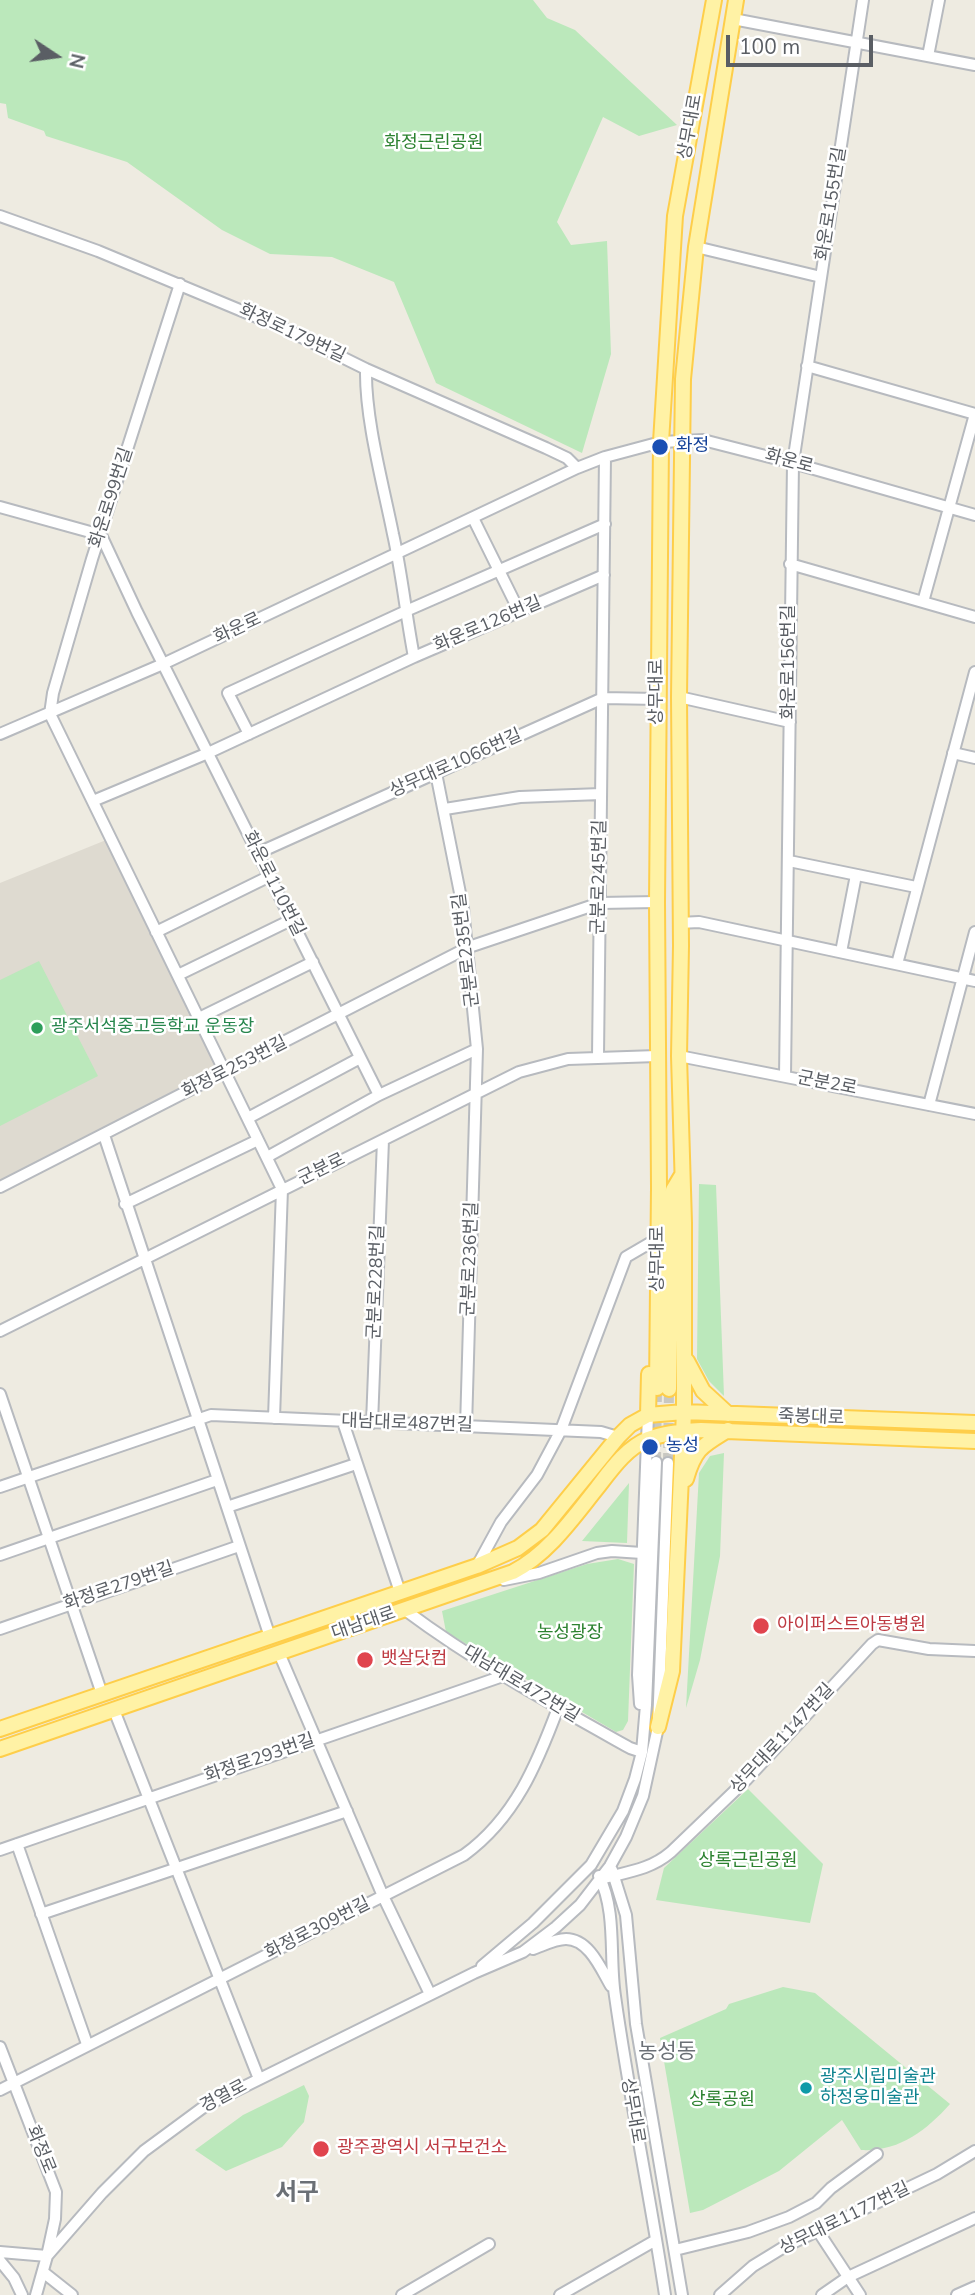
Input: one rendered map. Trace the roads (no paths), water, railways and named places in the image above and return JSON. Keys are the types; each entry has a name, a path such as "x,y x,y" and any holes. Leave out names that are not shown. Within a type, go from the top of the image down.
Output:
{"main road":[{"name":"상무대로","path":"714,0 675,216 661,442 657,1056 663,1388 673,1190 683,1174 679,1056 678,697 683,379 696,247 736,0"},
{"path":"658,1727 672,1671 681,1497 685,1355 683,1174"},
{"path":"648,1415 652,1199 659,1187"},
{"path":"685,1355 703,1391 729,1414"},
{"name":"죽봉대로","path":"648,1415 684,1412 975,1423"},
{"name":"대남대로","path":"0,1729 477,1566 519,1548 542,1530 618,1437 630,1425 648,1415"},
{"path":"681,1497 694,1455 704,1445 728,1430"},
{"name":"죽봉대로","path":"683,1431 728,1430 975,1441"},
{"name":"대남대로","path":"0,1749 405,1610 528,1564 555,1539 619,1460 646,1440 683,1431"}],"street":[{"name":"화운로155번길","path":"793,463 863,0"},
{"path":"928,56 939,0"},
{"path":"733,19 975,65"},
{"name":"화정로179번길","path":"0,216 97,251 283,328 366,369 546,448 567,458 577,468"},
{"path":"696,247 821,277"},
{"name":"화운로99번길","path":"50,714 53,693 180,284"},
{"path":"807,366 975,414 923,602"},
{"name":"화운로126번길","path":"366,369 375,446 398,555 414,656 604,575"},
{"name":"화운로","path":"0,734 163,664 577,468 605,457 661,442 703,440 975,516"},
{"name":"군분로245번길","path":"598,1056 605,457"},
{"name":"화운로156번길","path":"785,1076 793,463"},
{"path":"0,507 102,535"},
{"path":"473,518 519,611"},
{"path":"248,734 228,694 405,611 605,524"},
{"name":"화운로110번길","path":"102,535 137,612 379,1095"},
{"path":"790,564 975,617"},
{"path":"93,801 208,753 414,656"},
{"path":"897,964 975,671"},
{"path":"678,697 790,722"},
{"name":"상무대로1066번길","path":"258,853 603,698 658,699"},
{"path":"50,714 282,1189 274,1418"},
{"path":"953,753 975,758"},
{"name":"군분로235번길","path":"436,774 445,809 469,947 477,1049 476,1092"},
{"path":"445,809 520,797 601,794"},
{"path":"789,861 916,887"},
{"path":"841,952 856,875"},
{"path":"156,932 270,876"},
{"name":"화정로253번길","path":"0,1187 469,947 600,903 657,902"},
{"path":"178,975 291,920"},
{"path":"679,923 699,922 975,981"},
{"path":"929,1105 975,932"},
{"path":"199,1018 313,962"},
{"path":"267,1157 379,1095 477,1049"},
{"name":"군분로","path":"0,1331 519,1072 549,1062 598,1056 657,1056"},
{"name":"군분2로","path":"679,1056 975,1114"},
{"path":"248,1118 360,1058"},
{"name":"군분로236번길","path":"466,1427 476,1092"},
{"path":"104,1135 270,1637"},
{"path":"125,1204 258,1140"},
{"name":"군분로228번길","path":"372,1423 383,1140"},
{"name":"상무대로","path":"477,1566 501,1522 537,1475 561,1430 626,1257 650,1243"},
{"path":"0,1394 102,1694"},
{"name":"대남대로487번길","path":"0,1487 211,1415 601,1432 618,1437"},
{"path":"642,1752 638,1675 648,1415"},
{"path":"343,1422 400,1592"},
{"path":"591,1865 622,1811 642,1752 662,1462 658,1727 643,1796 612,1870"},
{"path":"227,1507 356,1464"},
{"path":"0,1555 217,1480"},
{"name":"화정로279번길","path":"0,1629 239,1546"},
{"path":"483,1582 539,1573 597,1553 642,1553"},
{"name":"대남대로472번길","path":"405,1610 503,1676 630,1748 642,1752"},
{"name":"상무대로1147번길","path":"600,1879 612,1870 653,1866 671,1852 746,1780 872,1644 883,1640 929,1650 975,1651"},
{"path":"279,1653 383,1896 430,1994"},
{"name":"화정로293번길","path":"0,1850 503,1676"},
{"name":"화정로309번길","path":"0,2090 464,1854 505,1816 525,1787 558,1708"},
{"path":"114,1710 259,2079"},
{"path":"41,1914 347,1811"},
{"path":"17,1844 87,2044"},
{"name":"상무대로","path":"602,1849 612,1870 626,1915 636,2024 682,2295"},
{"name":"상무대로","path":"591,1865 600,1879 607,1900 614,1990 627,2087 656,2240 663,2293"},
{"name":"경열로","path":"474,1973 533,1923 591,1865"},
{"name":"경열로","path":"36,2295 47,2256 102,2193 144,2151 205,2106 430,1994 523,1952 580,1905 600,1879"},
{"path":"523,1952 566,1939 583,1945 596,1959 614,1990"},
{"name":"화정로","path":"0,2047 56,2192 55,2219 47,2256"},
{"name":"상무대로1177번길","path":"720,2295 766,2258 927,2179 975,2151"},
{"path":"675,2250 747,2232 789,2217 816,2203 831,2188 877,2154"},
{"path":"822,2295 848,2277 975,2218"},
{"path":"818,2231 860,2295"},
{"path":"560,2295 656,2240"},
{"path":"402,2295 489,2244"},
{"path":"0,2252 47,2256"},
{"path":"0,2261 14,2278 22,2295"},
{"path":"43,2272 72,2295"},
{"path":"957,2295 975,2287"}],"tunnel":[{"path":"656,1462 657,1388"},
{"path":"668,1463 669,1389"}],"place":[{"name":"화정","path":"660,447"},
{"name":"광주서석중고등학교 운동장","path":"37,1028"},
{"name":"농성","path":"650,1447"},
{"name":"아이퍼스트아동병원","path":"761,1626"},
{"name":"뱃살닷컴","path":"365,1660"},
{"name":"광주시립미술관 하정웅미술관","path":"806,2088"},
{"name":"광주광역시 서구보건소","path":"321,2149"}],"district":[{"name":"농성동","path":"667,2053"},
{"name":"서구","path":"297,2194"}],"park label":[{"name":"화정근린공원","path":"434,144"},
{"name":"농성광장","path":"570,1634"},
{"name":"상록근린공원","path":"748,1862"},
{"name":"상록공원","path":"722,2101"}]}
